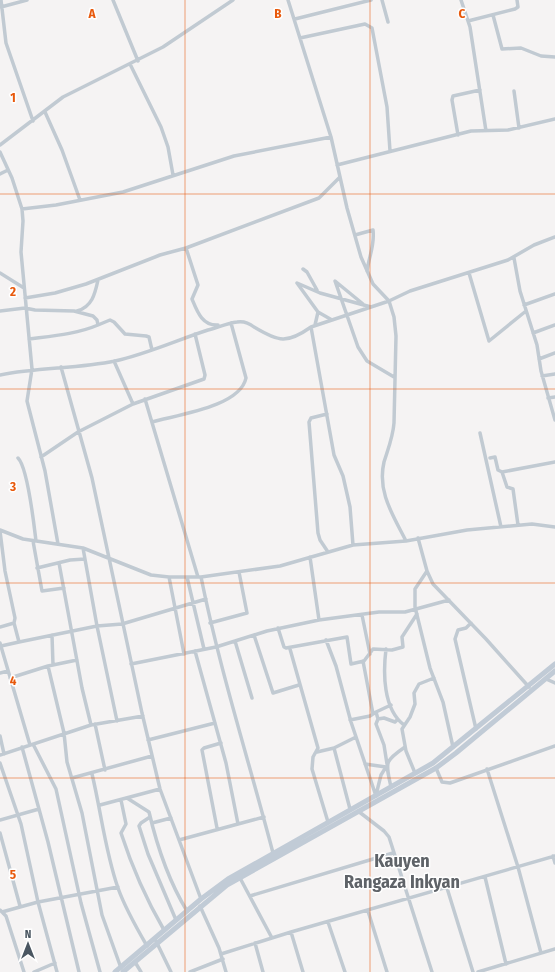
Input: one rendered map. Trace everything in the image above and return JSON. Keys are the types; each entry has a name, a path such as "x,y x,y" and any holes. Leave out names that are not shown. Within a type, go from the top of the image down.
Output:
{"main road":[{"path":"122,970 147,946 156,941 164,930 228,879 433,763 555,664"},
{"path":"115,972 122,970 135,962 156,941 200,906 240,878 436,768 555,671"}],"street":[{"path":"1,0 6,43 32,121"},
{"path":"1,7 27,0"},
{"path":"113,0 138,61"},
{"path":"0,145 63,97 138,61 163,47 233,0"},
{"path":"288,0 331,137 355,235 367,272 373,284 389,302 395,322 393,434 384,463 382,484 386,502 406,541"},
{"path":"295,19 371,0"},
{"path":"382,0 388,22"},
{"path":"461,0 468,21 486,131"},
{"path":"468,21 516,9 518,7 517,0"},
{"path":"493,15 502,49 521,48 541,56 555,57"},
{"path":"300,38 365,24 372,28 387,107 390,151"},
{"path":"130,64 161,127 168,147 173,175"},
{"path":"458,135 452,100 453,96 480,90"},
{"path":"514,91 519,128"},
{"path":"45,112 62,150 80,200"},
{"path":"337,165 478,130 508,130 555,120"},
{"path":"22,209 56,205 123,192 234,156 331,137"},
{"path":"0,152 22,209 23,221 20,252 32,369 27,401 41,457 58,544"},
{"path":"0,174 8,170"},
{"path":"25,298 55,293 98,280 160,255 186,248 319,198 340,177"},
{"path":"355,235 373,230 375,241 369,257 367,272"},
{"path":"186,248 198,285 192,299 199,316 208,323 216,326 242,321 266,334 284,340 300,335 313,326 389,302 410,292 514,258 534,245 555,237"},
{"path":"514,258 524,305 533,332 542,376 555,420"},
{"path":"303,269 307,272 316,290"},
{"path":"0,273 24,288"},
{"path":"469,273 489,341 526,311"},
{"path":"74,312 85,309 92,301 98,280"},
{"path":"363,304 335,281 358,347 367,361 394,377"},
{"path":"332,320 318,312 297,283 342,299 372,307"},
{"path":"524,305 555,294"},
{"path":"0,311 26,308 35,310 74,312 93,316 97,320 98,325"},
{"path":"318,312 313,326 334,455 343,476 350,507 353,545"},
{"path":"29,339 64,334 98,325 110,320 114,322 125,334 149,337 152,350"},
{"path":"0,375 32,369 114,361 152,350 195,334 231,323"},
{"path":"152,422 202,410 222,402 228,399 245,384 246,378 231,323"},
{"path":"533,332 555,325"},
{"path":"41,457 78,432 133,404 204,379 205,375 195,334"},
{"path":"539,359 555,352"},
{"path":"114,361 133,404"},
{"path":"61,367 92,478 122,624 160,789 201,899"},
{"path":"542,376 555,374"},
{"path":"548,398 555,397"},
{"path":"145,399 200,577 216,647 273,853"},
{"path":"327,414 311,418 309,422 318,533 320,540 328,552"},
{"path":"480,433 501,526"},
{"path":"490,458 495,457 498,470 502,472 507,487 513,489 518,525"},
{"path":"18,458 21,461 26,478 37,568 42,591 64,588"},
{"path":"502,472 555,462"},
{"path":"18,642 14,623 15,613 5,571 0,531 34,541 83,548 109,557 140,571 170,577 200,577 280,566 310,556 353,545 406,541 467,530 501,526 532,524 555,527"},
{"path":"418,538 427,570 433,584 471,623 528,687"},
{"path":"83,548 97,626 117,721"},
{"path":"310,556 319,620"},
{"path":"37,568 85,559"},
{"path":"59,563 77,660 105,770"},
{"path":"427,570 415,589 415,609 434,678 443,702 453,747"},
{"path":"210,623 247,613 239,572"},
{"path":"170,577 184,654"},
{"path":"187,577 204,649"},
{"path":"100,972 79,895 56,789 31,744 1,645 97,626 122,624 206,599"},
{"path":"132,664 216,647 278,628 319,620 397,613 449,600"},
{"path":"278,628 284,647 290,649 326,640 347,637 351,664 362,661 373,649 392,650 403,647 402,637 417,614"},
{"path":"362,615 370,654"},
{"path":"0,627 14,623"},
{"path":"471,623 466,628 458,630 455,639 476,729"},
{"path":"52,635 53,664"},
{"path":"254,635 273,693 299,685"},
{"path":"326,640 336,666 350,720 376,796"},
{"path":"235,641 252,698"},
{"path":"290,649 318,748 313,757 312,769 328,822"},
{"path":"386,649 384,672 391,705 398,720 404,726"},
{"path":"195,651 226,763 238,824"},
{"path":"10,678 53,664 77,660"},
{"path":"362,661 375,713 378,719 377,728 384,745 392,787"},
{"path":"48,666 64,733 65,752 82,813 102,915 122,970"},
{"path":"0,673 8,671"},
{"path":"415,773 401,733 415,704 414,694 419,684 434,678"},
{"path":"546,679 555,683"},
{"path":"350,720 375,713 391,705"},
{"path":"0,736 2,754 93,724 143,716"},
{"path":"378,719 384,718 395,722 398,720"},
{"path":"148,740 215,723"},
{"path":"317,752 334,748 356,737"},
{"path":"217,828 202,750 204,748 221,744"},
{"path":"436,768 442,782 450,783 555,746"},
{"path":"22,747 39,809 79,972"},
{"path":"376,796 381,775 395,753 405,747"},
{"path":"334,748 350,810"},
{"path":"72,778 92,774 152,756"},
{"path":"0,763 18,814 38,902 58,972"},
{"path":"365,764 387,765"},
{"path":"487,769 518,867 541,954"},
{"path":"92,774 100,805 108,850 118,887 127,910 147,946"},
{"path":"100,805 160,789"},
{"path":"127,798 147,809 165,866 187,911"},
{"path":"121,800 126,824 121,833 127,852 138,880 164,930"},
{"path":"0,820 39,809"},
{"path":"358,811 387,834 432,972"},
{"path":"150,817 139,826 148,854 176,920"},
{"path":"179,840 217,828 264,817"},
{"path":"152,823 171,818"},
{"path":"0,833 20,906"},
{"path":"250,896 393,853"},
{"path":"221,954 291,932 554,856 555,863"},
{"path":"485,877 506,964"},
{"path":"240,878 272,938"},
{"path":"1,911 38,902 118,887"},
{"path":"447,888 472,972"},
{"path":"200,906 223,959 226,972"},
{"path":"368,910 387,972"},
{"path":"1,911 6,916 24,972"},
{"path":"328,922 345,972"},
{"path":"291,932 303,972"},
{"path":"156,941 171,972"},
{"path":"255,943 263,972"},
{"path":"478,972 555,949"},
{"path":"190,972 223,959"},
{"path":"135,962 140,972"},
{"path":"34,972 55,963"}],"district":[{"name":"Kauyen Rangaza Inkyan","path":"402,871"}]}
